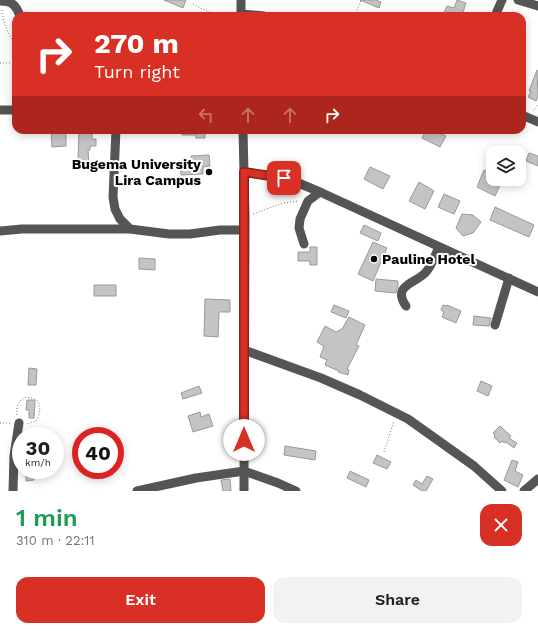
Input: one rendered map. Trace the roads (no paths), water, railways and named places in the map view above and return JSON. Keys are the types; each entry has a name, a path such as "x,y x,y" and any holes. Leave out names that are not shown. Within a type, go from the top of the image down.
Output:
{"street":[{"path":"241,0 241,12"},
{"path":"497,12 502,0"},
{"path":"518,0 538,6"},
{"path":"0,1 12,2 18,12"},
{"path":"0,110 12,110"},
{"path":"526,117 538,122"},
{"path":"116,134 113,197 115,209 120,219 130,229"},
{"path":"243,134 245,217 244,491"},
{"path":"244,172 288,179 320,192 538,292"},
{"path":"304,244 299,228 300,219 308,201 320,192"},
{"path":"0,231 22,229 130,229 169,234 190,234 220,230 244,230"},
{"path":"406,306 402,299 403,290 412,280 419,278 426,272 439,247"},
{"path":"495,325 508,278"},
{"path":"244,350 321,378 397,413 431,434 474,466 502,491"},
{"path":"13,491 14,456 19,424"},
{"path":"137,491 196,478 244,471 296,491"},
{"path":"524,491 538,479"}],"place":[{"name":"Bugema University Lira Campus","path":"209,172"},
{"name":"Pauline Hotel","path":"374,259"}]}
